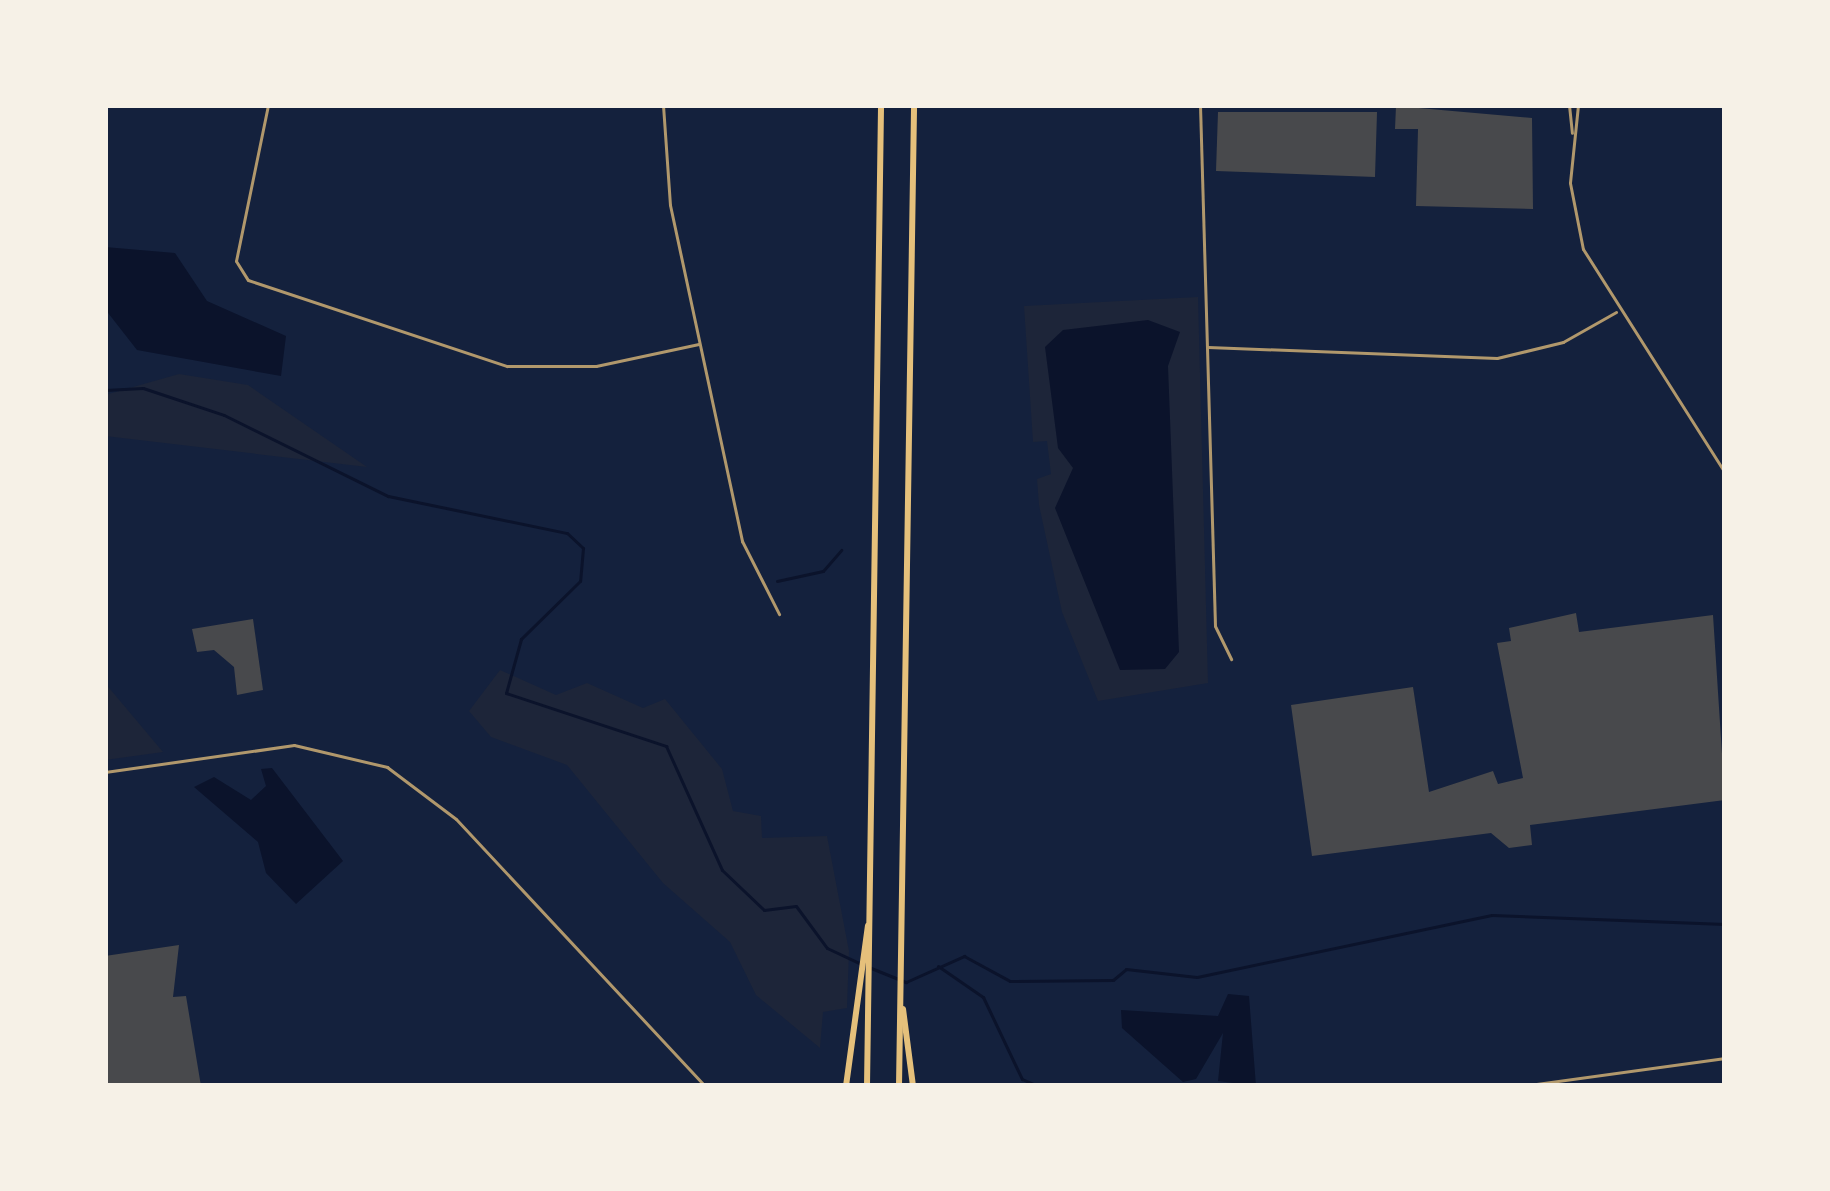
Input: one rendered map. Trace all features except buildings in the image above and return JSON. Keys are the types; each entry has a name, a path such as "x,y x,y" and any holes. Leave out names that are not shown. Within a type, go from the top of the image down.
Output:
{"highway":[{"path":"867,1086 880,105"},
{"path":"899,1086 914,105"},
{"path":"846,1086 857,948 870,922"},
{"path":"901,1006 913,1086"}],"street":[{"path":"268,105 236,261 248,280 494,364 596,366 699,344"},
{"path":"663,105 699,344 752,578 779,614"},
{"path":"1200,105 1215,626 1231,658"},
{"path":"1569,105 1576,227 1616,312 1725,473"},
{"path":"1573,135 1578,105"},
{"path":"1208,347 1496,358 1563,342 1616,312"},
{"path":"105,772 294,745 387,767 456,819 705,1086"},
{"path":"1521,1086 1725,1058"}],"shaded area":[{"path":"105,247 175,253 207,301 286,336 281,376 137,350 105,309"},
{"path":"1198,297 1208,683 1098,701 1062,612 1039,505 1037,479 1051,474 1047,441 1033,442 1024,306"},
{"path":"1148,320 1180,332 1168,366 1179,652 1165,669 1120,670 1055,508 1073,468 1058,448 1045,347 1063,330"},
{"path":"179,374 248,385 367,467 105,436 105,395"},
{"path":"500,670 556,695 587,683 643,708 665,699 722,769 733,811 761,816 762,838 827,836 849,951 847,1008 823,1012 820,1048 756,995 730,942 663,883 567,765 491,737 469,711"},
{"path":"105,683 163,752 105,760"},
{"path":"272,768 343,861 296,904 266,873 258,842 194,787 214,777 251,800 266,786 261,769"},
{"path":"1228,994 1249,996 1256,1086 1218,1081 1223,1033 1196,1079 1183,1082 1122,1028 1121,1010 1218,1016"}],"waterway":[{"path":"105,390 143,388 224,415 388,496 567,533 583,548 580,581 521,639 506,693 666,746 722,870 764,910 796,906 827,948 862,964"},
{"path":"777,581 823,571 841,550"},
{"path":"871,968 906,982 964,956 1010,981 1113,980 1126,969 1197,977 1492,915 1725,924"},
{"path":"938,966 983,997 1022,1079 1038,1086"}]}
